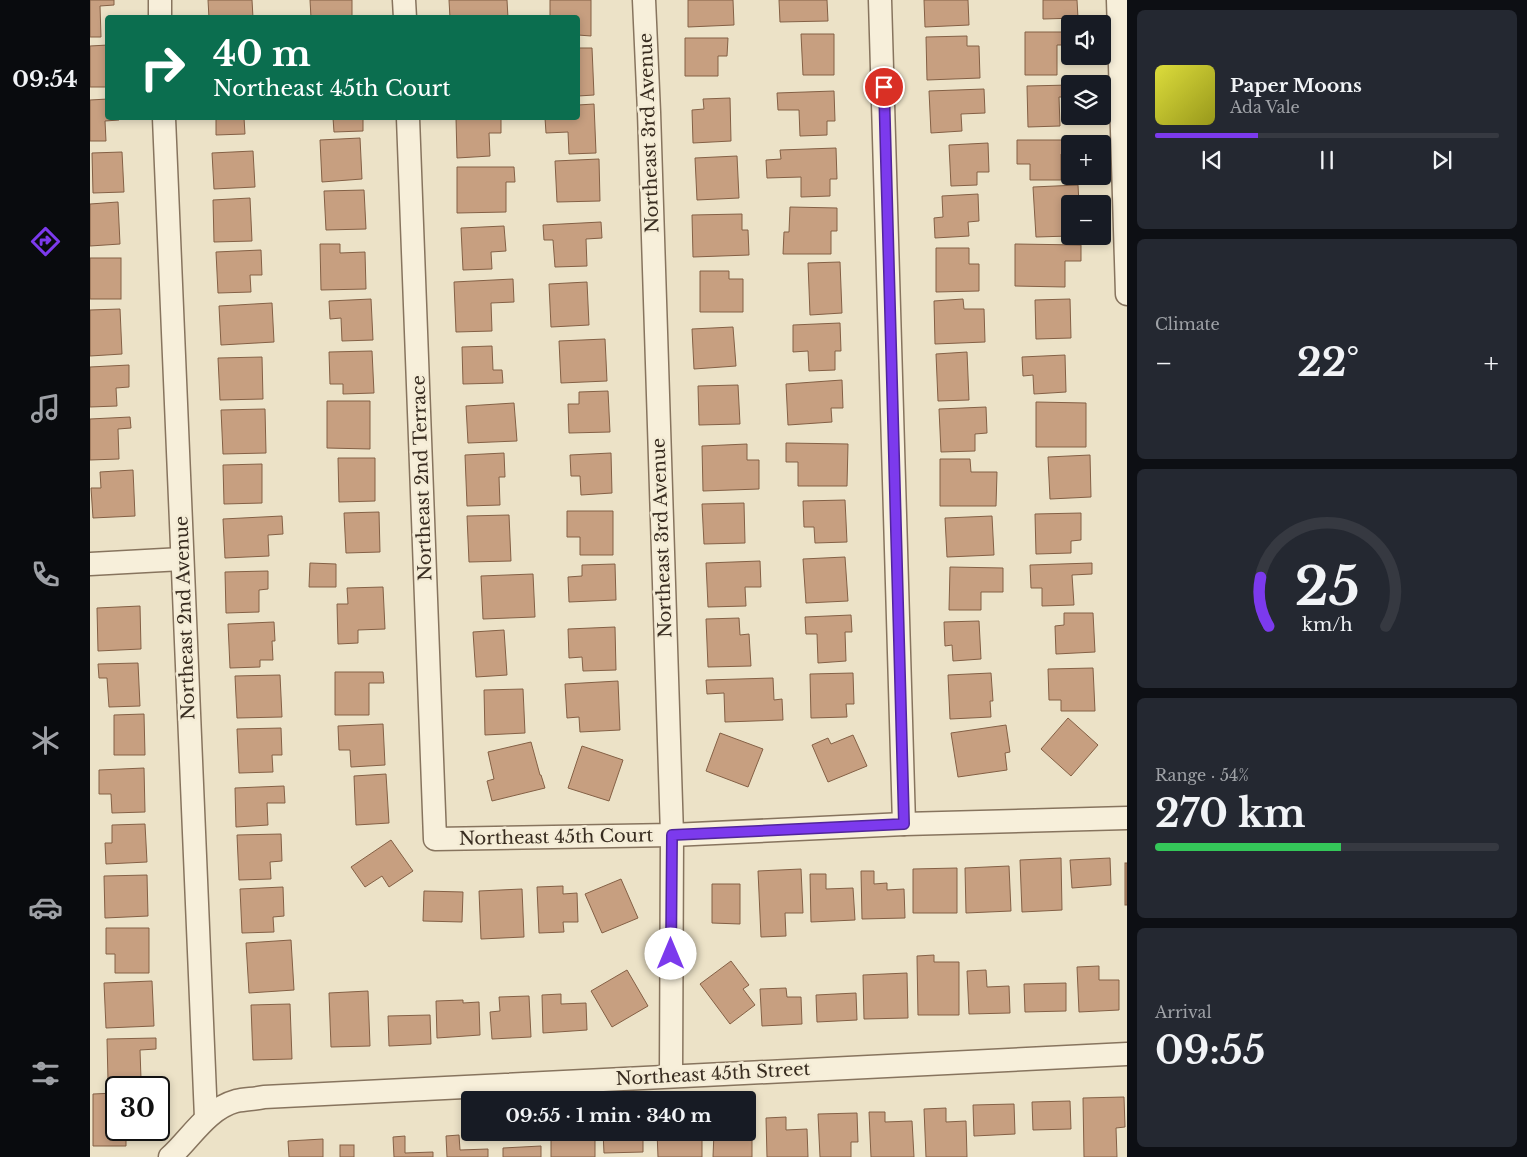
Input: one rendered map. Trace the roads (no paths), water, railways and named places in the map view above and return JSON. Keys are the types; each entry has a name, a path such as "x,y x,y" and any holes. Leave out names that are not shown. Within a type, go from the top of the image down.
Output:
{"street":[{"path":"160,0 160,15"},
{"path":"404,0 405,15"},
{"name":"Northeast 3rd Avenue","path":"644,0 672,835 671,1076"},
{"path":"880,0 904,824"},
{"path":"1118,0 1127,294"},
{"name":"Northeast 2nd Avenue","path":"164,120 206,1118"},
{"name":"Northeast 2nd Terrace","path":"408,120 436,839"},
{"path":"90,564 182,559"},
{"name":"Northeast 45th Court","path":"436,839 672,835 904,824 1127,818"},
{"name":"Northeast 45th Street","path":"170,1157 206,1118 236,1101 671,1076 1127,1054"}]}
